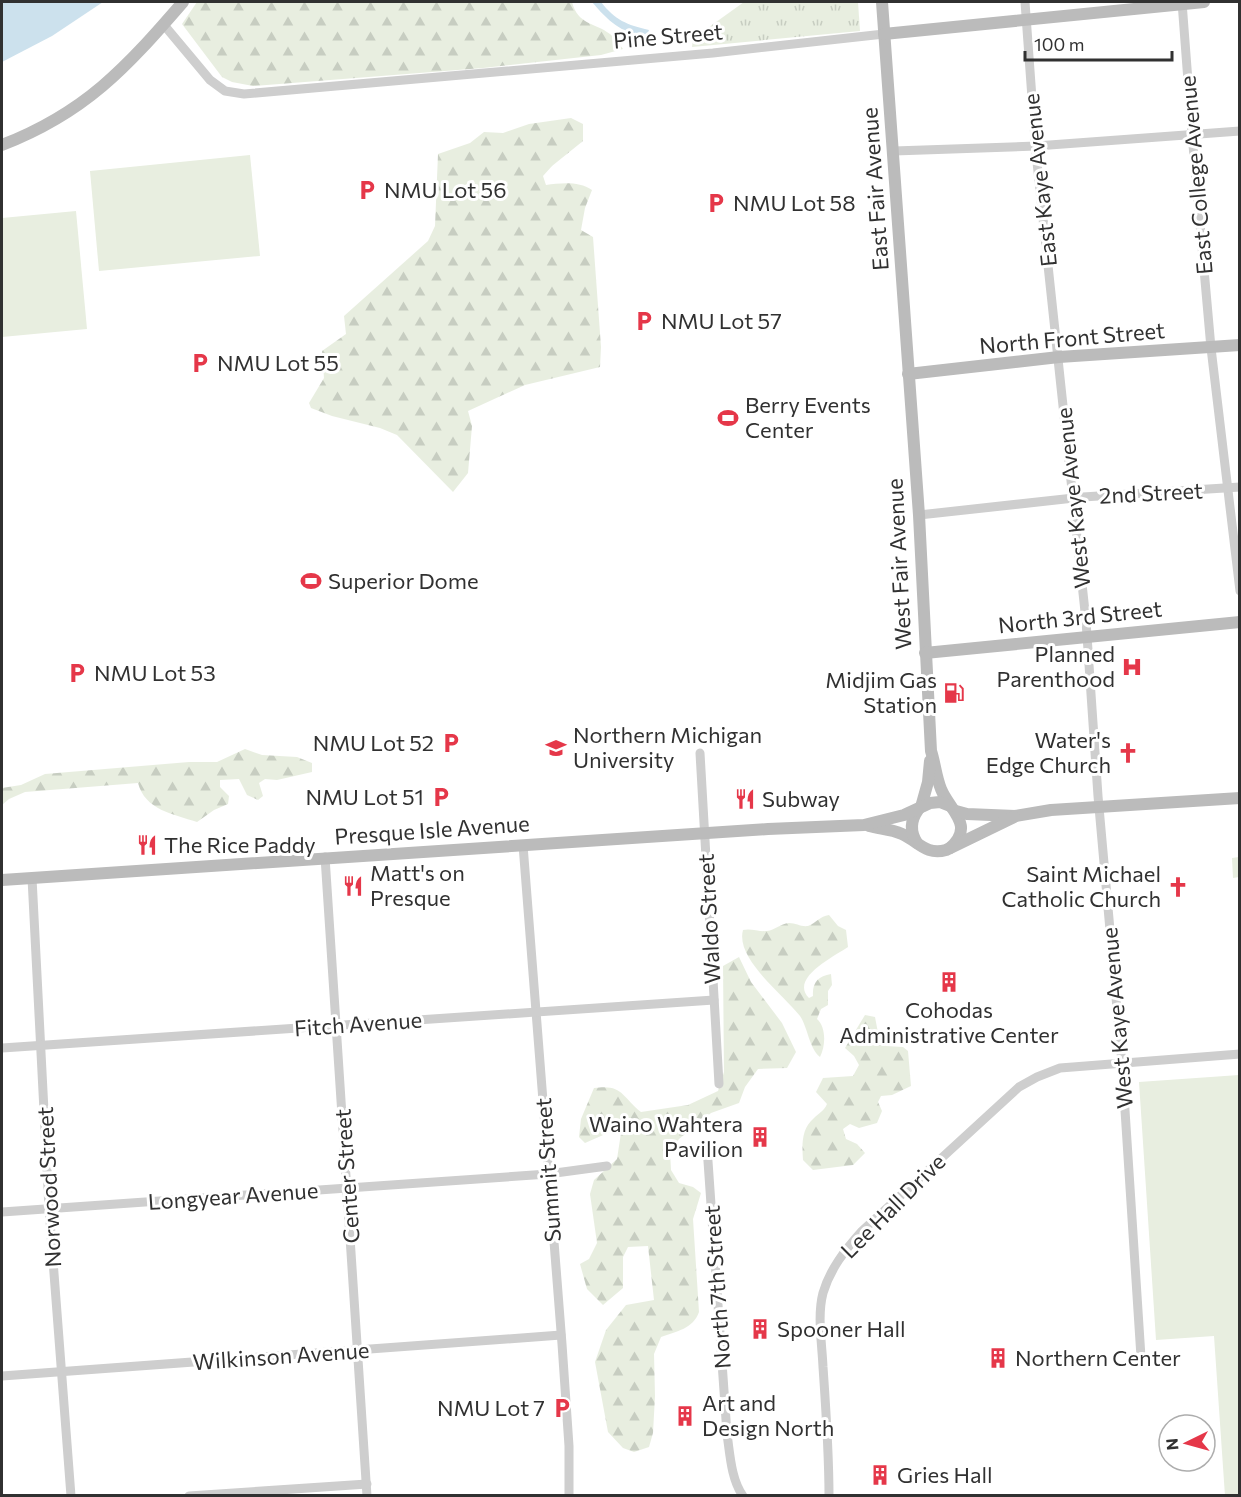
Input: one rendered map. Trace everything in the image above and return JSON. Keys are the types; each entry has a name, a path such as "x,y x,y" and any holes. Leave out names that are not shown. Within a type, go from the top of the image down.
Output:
{"street":[{"path":"2,145 44,126 79,105 114,77 183,2"},
{"name":"East Fair Avenue","path":"882,2 908,374"},
{"name":"East Kaye Avenue","path":"1025,2 1036,146 1059,357"},
{"name":"Pine Street","path":"164,25 210,80 225,92 244,94 704,54 1182,2 1204,2"},
{"name":"East College Avenue","path":"1182,2 1211,348 1239,591"},
{"path":"894,151 1036,146 1239,131"},
{"name":"North Front Street","path":"908,374 1059,357 1239,345"},
{"name":"West Kaye Avenue","path":"1059,357 1087,637 1099,807 1122,1064 1141,1357"},
{"name":"West Fair Avenue","path":"908,374 919,515 931,751 928,782 911,827 920,846"},
{"name":"2nd Street","path":"919,515 1073,498 1239,487"},
{"name":"North 3rd Street","path":"925,653 1239,622"},
{"name":"West Fair Avenue","path":"931,751 941,788 960,819 961,830 958,840 950,848"},
{"name":"Waldo Street","path":"700,753 719,1084"},
{"name":"Presque Isle Avenue","path":"2,880 325,857 864,825 935,802 967,814 1015,816 1051,810 1239,798"},
{"name":"Presque Isle Avenue","path":"864,825 903,834 920,846 935,852 950,848 1015,816"},
{"name":"Summit Street","path":"524,845 569,1446 569,1496"},
{"name":"Center Street","path":"325,857 367,1496"},
{"name":"Norwood Street","path":"32,878 49,1208 71,1496"},
{"name":"Fitch Avenue","path":"2,1048 714,1000"},
{"name":"Lee Hall Drive","path":"829,1496 820,1320 822,1295 842,1253 1019,1087 1036,1077 1060,1068 1239,1054"},
{"name":"North 7th Street","path":"707,1147 727,1434 731,1462 743,1496"},
{"name":"Longyear Avenue","path":"2,1212 548,1174 607,1166"},
{"name":"Wilkinson Avenue","path":"2,1376 561,1335"},
{"path":"189,1496 367,1484"}],"green space":[{"path":"197,2 572,2 582,19 610,34 623,49 601,55 483,68 253,86 232,82 222,77 182,24"},
{"path":"744,2 858,2 860,31 692,47 693,39"},
{"path":"571,118 583,124 583,141 543,176 546,185 576,184 592,190 585,208 581,230 593,237 601,347 600,367 525,385 468,411 472,426 468,473 453,492 397,435 311,408 309,403 324,378 322,351 346,334 344,316 428,241 435,226 438,154 470,143 484,132 503,133 529,124"},
{"path":"250,155 260,256 99,271 90,171"},
{"path":"76,211 87,329 2,337 2,218"},
{"path":"245,749 262,755 297,757 312,763 312,772 277,780 265,779 259,783 263,796 258,800 247,795 239,779 220,780 220,787 229,796 228,804 214,810 197,822 153,805 138,783 25,792 2,805 2,788 21,785 45,774 189,762 217,762"},
{"path":"1239,857 1239,877 1233,878 1232,858"},
{"path":"829,915 838,926 846,930 848,947 816,968 805,983 804,990 809,998 813,996 817,981 831,974 832,985 828,991 828,1005 821,1009 817,1019 824,1037 820,1057 813,1048 800,1016 762,976 746,953 742,941 743,930 767,931 789,923 808,926"},
{"path":"739,957 751,982 782,1023 796,1052 787,1068 758,1069 745,1087 739,1103 711,1113 679,1139 670,1151 671,1170 679,1183 693,1187 701,1193 693,1219 699,1312 689,1326 661,1337 654,1354 653,1433 649,1447 634,1452 623,1448 608,1432 595,1362 606,1330 626,1305 654,1300 648,1246 628,1247 623,1257 623,1288 603,1305 587,1289 580,1264 589,1259 597,1243 590,1194 594,1180 617,1159 621,1133 610,1132 585,1143 579,1137 581,1119 594,1088 611,1088 621,1092 641,1112 688,1105 718,1091 724,1072 723,966"},
{"path":"865,1015 875,1017 879,1038 886,1046 903,1047 908,1051 911,1086 892,1095 881,1096 878,1102 882,1111 877,1123 859,1128 850,1124 843,1129 846,1139 857,1144 865,1153 853,1165 813,1170 803,1160 802,1149 807,1127 827,1104 816,1092 823,1078 853,1076 859,1065 854,1056 845,1048"},
{"path":"1239,1075 1240,1495 1225,1496 1214,1336 1156,1340 1139,1082"}],"water":[{"path":"2,2 103,2 52,36 2,62"},
{"path":"592,2 601,2 622,21 649,30 646,39 616,25"}],"place":[{"name":"NMU Lot 56","path":"367,190"},
{"name":"NMU Lot 58","path":"716,203"},
{"name":"NMU Lot 57","path":"644,321"},
{"name":"NMU Lot 55","path":"200,363"},
{"name":"Berry Events Center","path":"728,418"},
{"name":"Superior Dome","path":"311,581"},
{"name":"Planned Parenthood","path":"1132,667"},
{"name":"NMU Lot 53","path":"77,673"},
{"name":"Midjim Gas Station","path":"954,693"},
{"name":"NMU Lot 52","path":"451,743"},
{"name":"Northern Michigan University","path":"556,748"},
{"name":"Water's Edge Church","path":"1128,753"},
{"name":"NMU Lot 51","path":"441,797"},
{"name":"Subway","path":"745,799"},
{"name":"The Rice Paddy","path":"147,845"},
{"name":"Matt's on Presque","path":"353,886"},
{"name":"Saint Michael Catholic Church","path":"1178,887"},
{"name":"Cohodas Administrative Center","path":"949,982"},
{"name":"Waino Wahtera Pavilion","path":"760,1137"},
{"name":"Spooner Hall","path":"760,1329"},
{"name":"Northern Center","path":"998,1358"},
{"name":"NMU Lot 7","path":"562,1408"},
{"name":"Art and Design North","path":"685,1416"},
{"name":"Gries Hall","path":"880,1475"}]}
